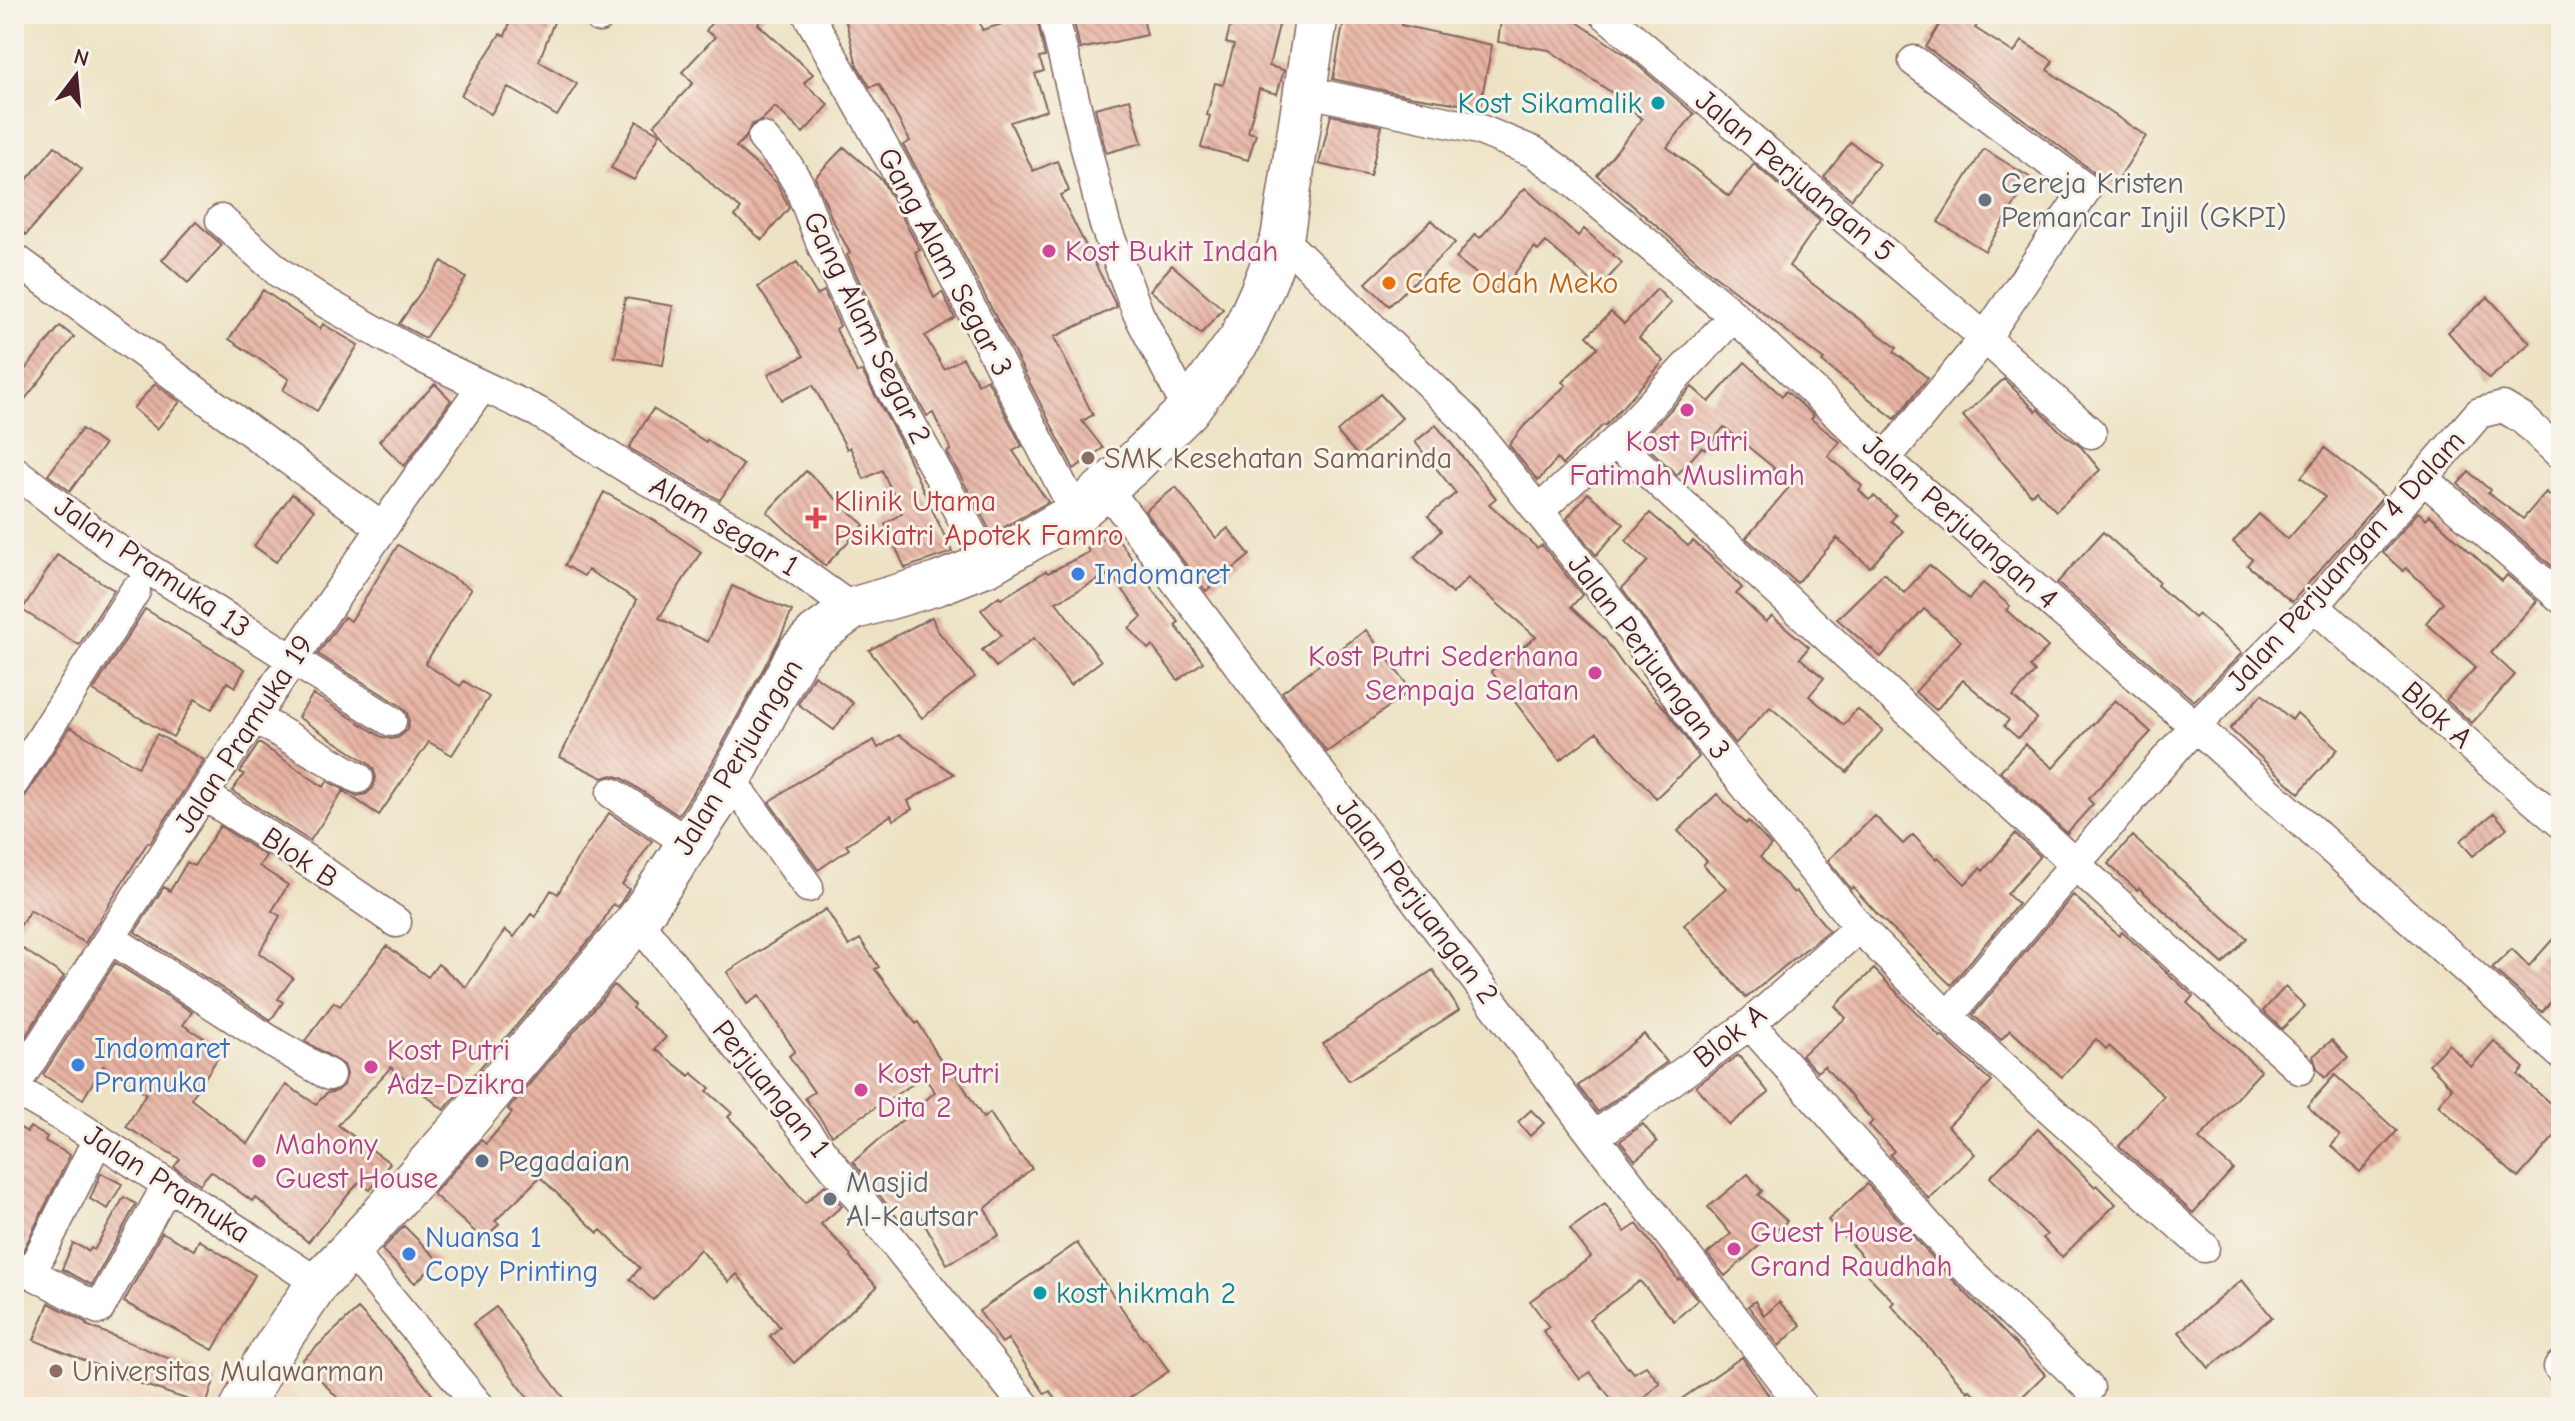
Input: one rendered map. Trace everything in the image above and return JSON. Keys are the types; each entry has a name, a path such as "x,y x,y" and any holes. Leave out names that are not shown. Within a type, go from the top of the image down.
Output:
{"street":[{"name":"Gang Alam Segar 3","path":"808,14 932,233 1091,500"},
{"path":"1053,14 1105,225 1138,313 1188,410"},
{"name":"Jalan Perjuangan","path":"242,1407 264,1363 318,1283 457,1132 637,921 731,779 798,653 816,635 852,609 937,584 988,564 1091,500 1155,444 1188,410 1240,339 1282,239 1317,14"},
{"name":"Jalan Perjuangan 5","path":"1605,14 1985,338 2091,433"},
{"path":"1885,459 1985,338 2086,189 1914,61"},
{"name":"Jalan Perjuangan 4","path":"1304,91 1478,129 1534,152 1734,316 1885,459 2195,726 2561,1054"},
{"name":"Gang Alam Segar 2","path":"763,138 787,165 799,185 823,247 884,376 988,564"},
{"name":"Alam segar 1","path":"221,220 280,273 323,301 421,357 538,412 763,545 852,609"},
{"name":"Jalan Perjuangan 3","path":"1282,239 1469,423 1619,613 1703,733 1859,927 1948,1017 2204,1247"},
{"path":"14,258 381,527"},
{"path":"1538,511 1615,442 1734,316"},
{"name":"Jalan Pramuka 19","path":"14,1088 291,660 381,527 482,387"},
{"name":"Jalan Perjuangan 4 Dalam","path":"1948,1017 2195,726 2314,606 2479,413 2503,407 2523,419 2561,455"},
{"path":"1615,442 2300,1069"},
{"name":"Jalan Pramuka 13","path":"14,471 110,545 391,721"},
{"path":"2423,478 2561,598"},
{"name":"Jalan Perjuangan 2","path":"1091,500 1803,1407"},
{"path":"14,782 135,591"},
{"name":"Blok A","path":"2314,606 2561,823"},
{"path":"254,717 358,778"},
{"path":"731,779 808,887"},
{"path":"612,793 688,843"},
{"name":"Blok B","path":"204,795 396,922"},
{"name":"Perjuangan 1","path":"637,921 1026,1407"},
{"name":"Blok A","path":"1594,1137 1750,1024 1859,927"},
{"path":"110,938 329,1075"},
{"path":"1750,1024 1961,1263 2089,1388"},
{"name":"Jalan Pramuka","path":"14,1088 98,1139 318,1283"},
{"path":"98,1139 31,1273 99,1309 168,1184"},
{"path":"350,1250 480,1407"}],"shaded area":[{"name":"Universitas Mulawarman","path":"14,1335 181,1407 14,1407"},
{"name":"Universitas Mulawarman","path":"230,1373 281,1375 306,1407 211,1407"}],"building":[{"path":"513,14 557,14 539,61 577,84 557,116 508,87 491,114 461,95 500,34 505,36"},
{"path":"717,14 765,14 758,24 813,74 804,83 829,105 803,133 775,107 762,120 751,125 746,137 736,147 777,183 789,208 762,240 735,216 741,209 715,188 654,125 693,83 682,72 715,37 706,31"},
{"path":"844,14 947,14 949,23 978,16 982,30 1036,14 1045,57 1039,58 1044,71 1035,74 1047,110 1010,122 1033,171 1057,161 1069,191 1060,195 1117,307 1054,337 1093,415 1082,421 1103,448 1074,469 948,224 903,145 910,141 879,84 870,87 857,65"},
{"path":"1072,14 1142,14 1147,35 1080,49"},
{"path":"1233,14 1269,14 1267,22 1279,25 1269,66 1284,70 1277,94 1259,89 1248,132 1256,134 1248,160 1201,147 1215,83 1223,85 1234,45 1226,43"},
{"path":"1345,14 1403,14 1401,25 1492,45 1480,107 1409,96 1333,79"},
{"path":"1502,14 1565,14 1626,55 1694,114 1667,147 1729,196 1754,164 1820,221 1789,266 1897,348 1894,352 1928,378 1895,419 1709,271 1597,175 1642,119 1618,97 1549,50 1498,42"},
{"path":"1946,14 1985,14 1975,28 2014,53 2022,41 2053,61 2047,70 2146,136 2110,192 2097,175 1926,47"},
{"path":"1130,99 1142,143 1106,153 1095,108"},
{"path":"1331,115 1382,126 1370,176 1319,164"},
{"path":"637,121 660,134 634,180 611,168"},
{"path":"1851,142 1879,164 1851,199 1824,177"},
{"path":"55,146 82,169 26,235 14,224 14,195"},
{"path":"844,147 882,180 920,250 915,252 934,298 942,292 955,318 925,336 944,369 963,358 978,384 987,379 1022,446 1013,451 1048,502 992,534 947,452 951,450 933,413 927,416 900,368 847,255 850,253 815,177"},
{"name":"Gereja Kristen Pemancar Injil (GKPI)","path":"1984,149 2031,178 1985,251 1938,222"},
{"path":"1525,188 1578,236 1584,229 1622,263 1599,288 1546,242 1538,251 1535,247 1500,292 1456,258 1475,234 1480,238"},
{"path":"1432,220 1455,243 1389,306 1366,283"},
{"path":"196,222 222,245 188,283 162,260"},
{"path":"442,261 466,278 425,338 399,324"},
{"path":"797,262 817,295 824,291 840,326 836,329 857,373 862,371 903,447 952,552 905,568 885,524 902,513 882,470 864,479 850,447 847,449 813,385 782,400 768,374 804,356 758,287"},
{"path":"1172,265 1223,309 1201,334 1150,290"},
{"path":"1657,289 1671,303 1639,338 1664,361 1605,426 1562,465 1557,459 1538,481 1509,445 1566,385 1562,382 1598,347 1587,336 1611,312 1624,324"},
{"path":"263,290 320,329 323,324 358,345 317,411 283,390 289,379 229,339"},
{"path":"2488,297 2530,343 2489,379 2448,332"},
{"path":"625,298 673,306 663,365 615,357"},
{"path":"60,326 74,337 14,413 14,383"},
{"path":"1745,362 1782,396 1786,391 1814,416 1811,419 1840,442 1828,456 1862,486 1859,490 1869,500 1874,496 1896,515 1891,521 1903,531 1870,567 1837,538 1797,583 1746,538 1791,485 1724,427 1705,450 1702,447 1677,475 1641,441 1692,387 1709,402"},
{"path":"2004,379 2036,411 2038,409 2081,447 2100,470 2056,511 2036,490 2031,495 1963,416"},
{"path":"155,384 180,402 157,429 133,408"},
{"path":"435,384 451,400 404,466 379,441"},
{"path":"1380,394 1402,418 1359,457 1337,432"},
{"path":"653,409 743,465 720,500 629,448"},
{"path":"1436,425 1496,498 1489,504 1537,548 1542,545 1582,595 1571,607 1604,638 1623,665 1664,708 1699,757 1656,798 1597,732 1560,760 1491,671 1536,637 1468,578 1452,594 1414,557 1441,531 1428,516 1456,493 1415,442"},
{"path":"82,429 104,445 70,491 48,475"},
{"path":"2325,448 2384,496 2292,602 2247,565 2252,559 2233,542 2259,514 2288,539 2325,497 2301,477"},
{"name":"Klinik Utama Psikiatri Apotek Famro","path":"806,471 864,525 825,566 767,512"},
{"path":"2469,472 2490,490 2488,493 2523,519 2546,492 2561,505 2561,574 2458,484"},
{"path":"1176,487 1216,538 1228,528 1250,555 1206,591 1145,511"},
{"path":"604,492 701,552 659,618 708,642 732,586 792,611 710,767 678,815 622,778 612,775 603,778 560,757 637,600 588,570 584,576 565,565"},
{"path":"1588,493 1624,524 1596,555 1567,518"},
{"path":"292,494 314,510 276,562 254,546"},
{"path":"2418,512 2426,519 2430,515 2502,581 2507,575 2537,601 2491,653 2515,675 2472,723 2446,700 2476,667 2426,623 2443,602 2406,568 2403,571 2383,553"},
{"path":"1650,513 1688,546 1693,541 1721,566 1742,588 1736,594 1766,622 1772,616 1809,647 1800,658 1824,678 1809,696 1844,725 1857,709 1883,730 1847,772 1770,707 1735,744 1717,722 1622,588 1648,561 1626,541"},
{"path":"2103,532 2194,618 2198,614 2242,653 2194,701 2057,583"},
{"path":"1114,533 1179,622 1175,625 1203,662 1178,680 1152,646 1148,649 1129,628 1142,617 1111,573 1056,602 1101,661 1070,685 1034,638 996,667 982,650 1002,635 981,610 999,596 1001,599 1046,571 1048,573 1089,552 1087,548"},
{"path":"398,545 471,589 425,664 460,686 464,681 489,697 452,755 429,742 379,815 343,791 310,841 232,791 259,743 324,787 327,781 357,796 373,788 376,777 368,763 298,717 313,694 382,737 399,737 407,730 407,713 401,706 318,654 344,617 351,621"},
{"path":"57,555 114,590 79,645 22,610"},
{"path":"1929,565 1969,599 1983,583 2010,606 2006,610 2048,647 2030,667 2035,672 2013,697 2037,718 2018,738 2004,726 2009,720 1963,680 1936,710 1915,692 1961,641 1924,609 1881,657 1837,619 1884,573 1904,593"},
{"path":"145,609 245,669 235,687 227,682 212,709 195,699 173,737 93,691"},
{"path":"932,617 937,630 975,677 922,718 869,650"},
{"path":"1366,630 1411,690 1327,752 1282,692"},
{"path":"814,675 853,703 834,730 798,704"},
{"path":"2262,694 2292,720 2297,713 2338,749 2299,793 2230,729"},
{"path":"2115,700 2151,732 2088,799 2093,804 2067,833 2000,771 2025,744 2053,768"},
{"path":"70,727 138,767 157,734 204,760 85,943 30,910 14,936 14,813"},
{"path":"899,735 954,774 908,801 912,809 893,820 891,815 846,845 849,849 818,870 769,802 796,783 874,740 878,748"},
{"path":"1717,794 1771,846 1760,857 1794,893 1796,891 1829,930 1746,998 1684,925 1726,888 1703,865 1707,861 1678,831"},
{"path":"609,813 652,841 622,885 629,889 618,907 613,904 597,931 444,1110 391,1067 338,1125 390,1163 370,1190 359,1182 308,1242 255,1197 252,1201 211,1171 200,1184 174,1167 180,1159 126,1127 146,1093 103,1066 83,1099 43,1075 115,963 192,1012 183,1025 223,1050 191,1099 248,1144 286,1085 316,1104 327,1093 337,1091 344,1085 347,1074 344,1065 305,1041 334,1002 340,1006 387,946 428,977 438,964 466,987 505,930 514,937 531,914 535,917 551,890 558,894"},
{"path":"2494,813 2507,828 2473,856 2460,841"},
{"path":"1875,816 1903,844 1913,835 1965,884 1980,868 1983,871 2015,834 2040,856 2007,894 2018,904 1951,985 1853,887 1851,889 1828,860"},
{"path":"220,826 266,856 259,866 288,885 272,911 280,916 259,953 293,978 278,999 283,1002 271,1020 135,932 164,887 170,891 187,862 194,866"},
{"path":"2132,836 2247,938 2223,964 2108,864"},
{"path":"2073,895 2119,936 2122,932 2193,996 2187,1003 2261,1071 2199,1139 2233,1169 2193,1213 2119,1146 2164,1096 2109,1046 2106,1049 2096,1039 2062,1077 2010,1030 2001,1040 1973,1015"},
{"path":"826,909 849,946 860,939 879,967 875,969 916,1024 918,1022 948,1073 953,1070 983,1118 990,1113 1009,1143 1032,1168 985,1209 999,1235 947,1264 917,1211 900,1221 853,1162 935,1092 924,1077 832,1135 805,1098 814,1092 789,1056 795,1051 759,996 747,1004 727,972"},
{"path":"2561,930 2561,990 2542,1012 2492,968 2512,949 2529,966"},
{"path":"14,943 64,976 14,1054"},
{"path":"1874,969 1940,1037 1992,1082 1948,1126 1975,1154 1929,1199 1890,1155 1894,1151 1869,1125 1873,1121 1824,1066 1817,1072 1801,1055 1846,1018 1835,1006"},
{"path":"1433,970 1459,1010 1349,1081 1323,1044"},
{"path":"614,985 634,1005 632,1008 666,1037 655,1049 710,1088 707,1091 732,1113 728,1117 765,1154 805,1203 825,1185 842,1206 821,1224 877,1287 794,1363 770,1336 780,1327 737,1274 729,1282 700,1249 653,1300 630,1279 640,1268 540,1177 495,1221 499,1224 484,1240 433,1194 481,1140 486,1144 512,1113 508,1109"},
{"path":"2285,987 2305,1006 2282,1029 2263,1011"},
{"path":"1644,1034 1667,1062 1598,1112 1578,1086"},
{"path":"2332,1040 2348,1058 2325,1078 2313,1056"},
{"path":"2494,1041 2524,1068 2518,1075 2561,1113 2561,1129 2518,1178 2438,1105 2452,1088 2429,1064 2449,1044 2471,1067"},
{"path":"1738,1055 1769,1093 1729,1125 1696,1086"},
{"path":"2335,1075 2397,1131 2360,1172 2331,1146 2340,1136 2307,1106"},
{"path":"1531,1110 1544,1123 1530,1136 1518,1122"},
{"path":"14,1124 27,1132 30,1127 47,1137 45,1141 70,1155 14,1269"},
{"path":"1643,1124 1657,1142 1635,1160 1620,1141"},
{"path":"2038,1129 2116,1204 2062,1257 2043,1238 2047,1235 1990,1177"},
{"path":"101,1173 122,1184 108,1209 90,1199"},
{"path":"1748,1174 1762,1191 1758,1195 1787,1221 1725,1276 1707,1254 1731,1234 1708,1207"},
{"path":"1867,1184 1948,1275 2045,1374 2012,1407 1987,1407 1970,1390 1968,1392 1891,1305 1894,1302 1859,1266 1865,1259 1828,1220"},
{"path":"124,1197 136,1204 92,1285 62,1269 73,1243 89,1251 91,1248 94,1250"},
{"path":"1605,1204 1625,1232 1637,1224 1678,1280 1680,1278 1698,1300 1674,1321 1640,1281 1589,1319 1628,1368 1634,1373 1646,1366 1660,1383 1634,1407 1618,1407 1590,1372 1580,1379 1543,1331 1549,1327 1530,1301 1591,1257 1570,1229"},
{"name":"Nuansa 1 Copy Printing","path":"404,1226 439,1261 415,1283 382,1250"},
{"path":"162,1232 194,1250 199,1240 255,1275 213,1350 124,1302"},
{"path":"1077,1243 1143,1339 1169,1371 1116,1407 1061,1407 1050,1391 1045,1394 1008,1339 1002,1343 979,1311"},
{"path":"2242,1280 2272,1317 2209,1368 2179,1332"},
{"path":"1755,1301 1764,1316 1779,1302 1801,1325 1779,1346 1748,1306"},
{"path":"49,1303 86,1325 215,1377 206,1406 112,1374 34,1340"},
{"path":"496,1307 571,1407 535,1407 514,1379 473,1324"},
{"path":"358,1309 401,1355 442,1407 346,1407 302,1360"},
{"path":"1742,1357 1777,1407 1670,1407"}],"place":[{"name":"Kost Sikamalik","path":"1658,103"},
{"name":"Gereja Kristen Pemancar Injil (GKPI)","path":"1985,200"},
{"name":"Kost Bukit Indah","path":"1049,251"},
{"name":"Cafe Odah Meko","path":"1389,283"},
{"name":"Kost Putri Fatimah Muslimah","path":"1687,410"},
{"name":"SMK Kesehatan Samarinda","path":"1088,458"},
{"name":"Klinik Utama Psikiatri Apotek Famro","path":"816,518"},
{"name":"Indomaret","path":"1078,574"},
{"name":"Kost Putri Sederhana Sempaja Selatan","path":"1595,673"},
{"name":"Indomaret Pramuka","path":"78,1065"},
{"name":"Kost Putri Adz-Dzikra","path":"371,1067"},
{"name":"Kost Putri Dita 2","path":"861,1090"},
{"name":"Mahony Guest House","path":"259,1161"},
{"name":"Pegadaian","path":"482,1161"},
{"name":"Masjid Al-Kautsar","path":"830,1199"},
{"name":"Guest House Grand Raudhah","path":"1734,1249"},
{"name":"Nuansa 1 Copy Printing","path":"409,1254"},
{"name":"kost hikmah 2","path":"1040,1293"},
{"name":"Universitas Mulawarman","path":"56,1371"}]}
